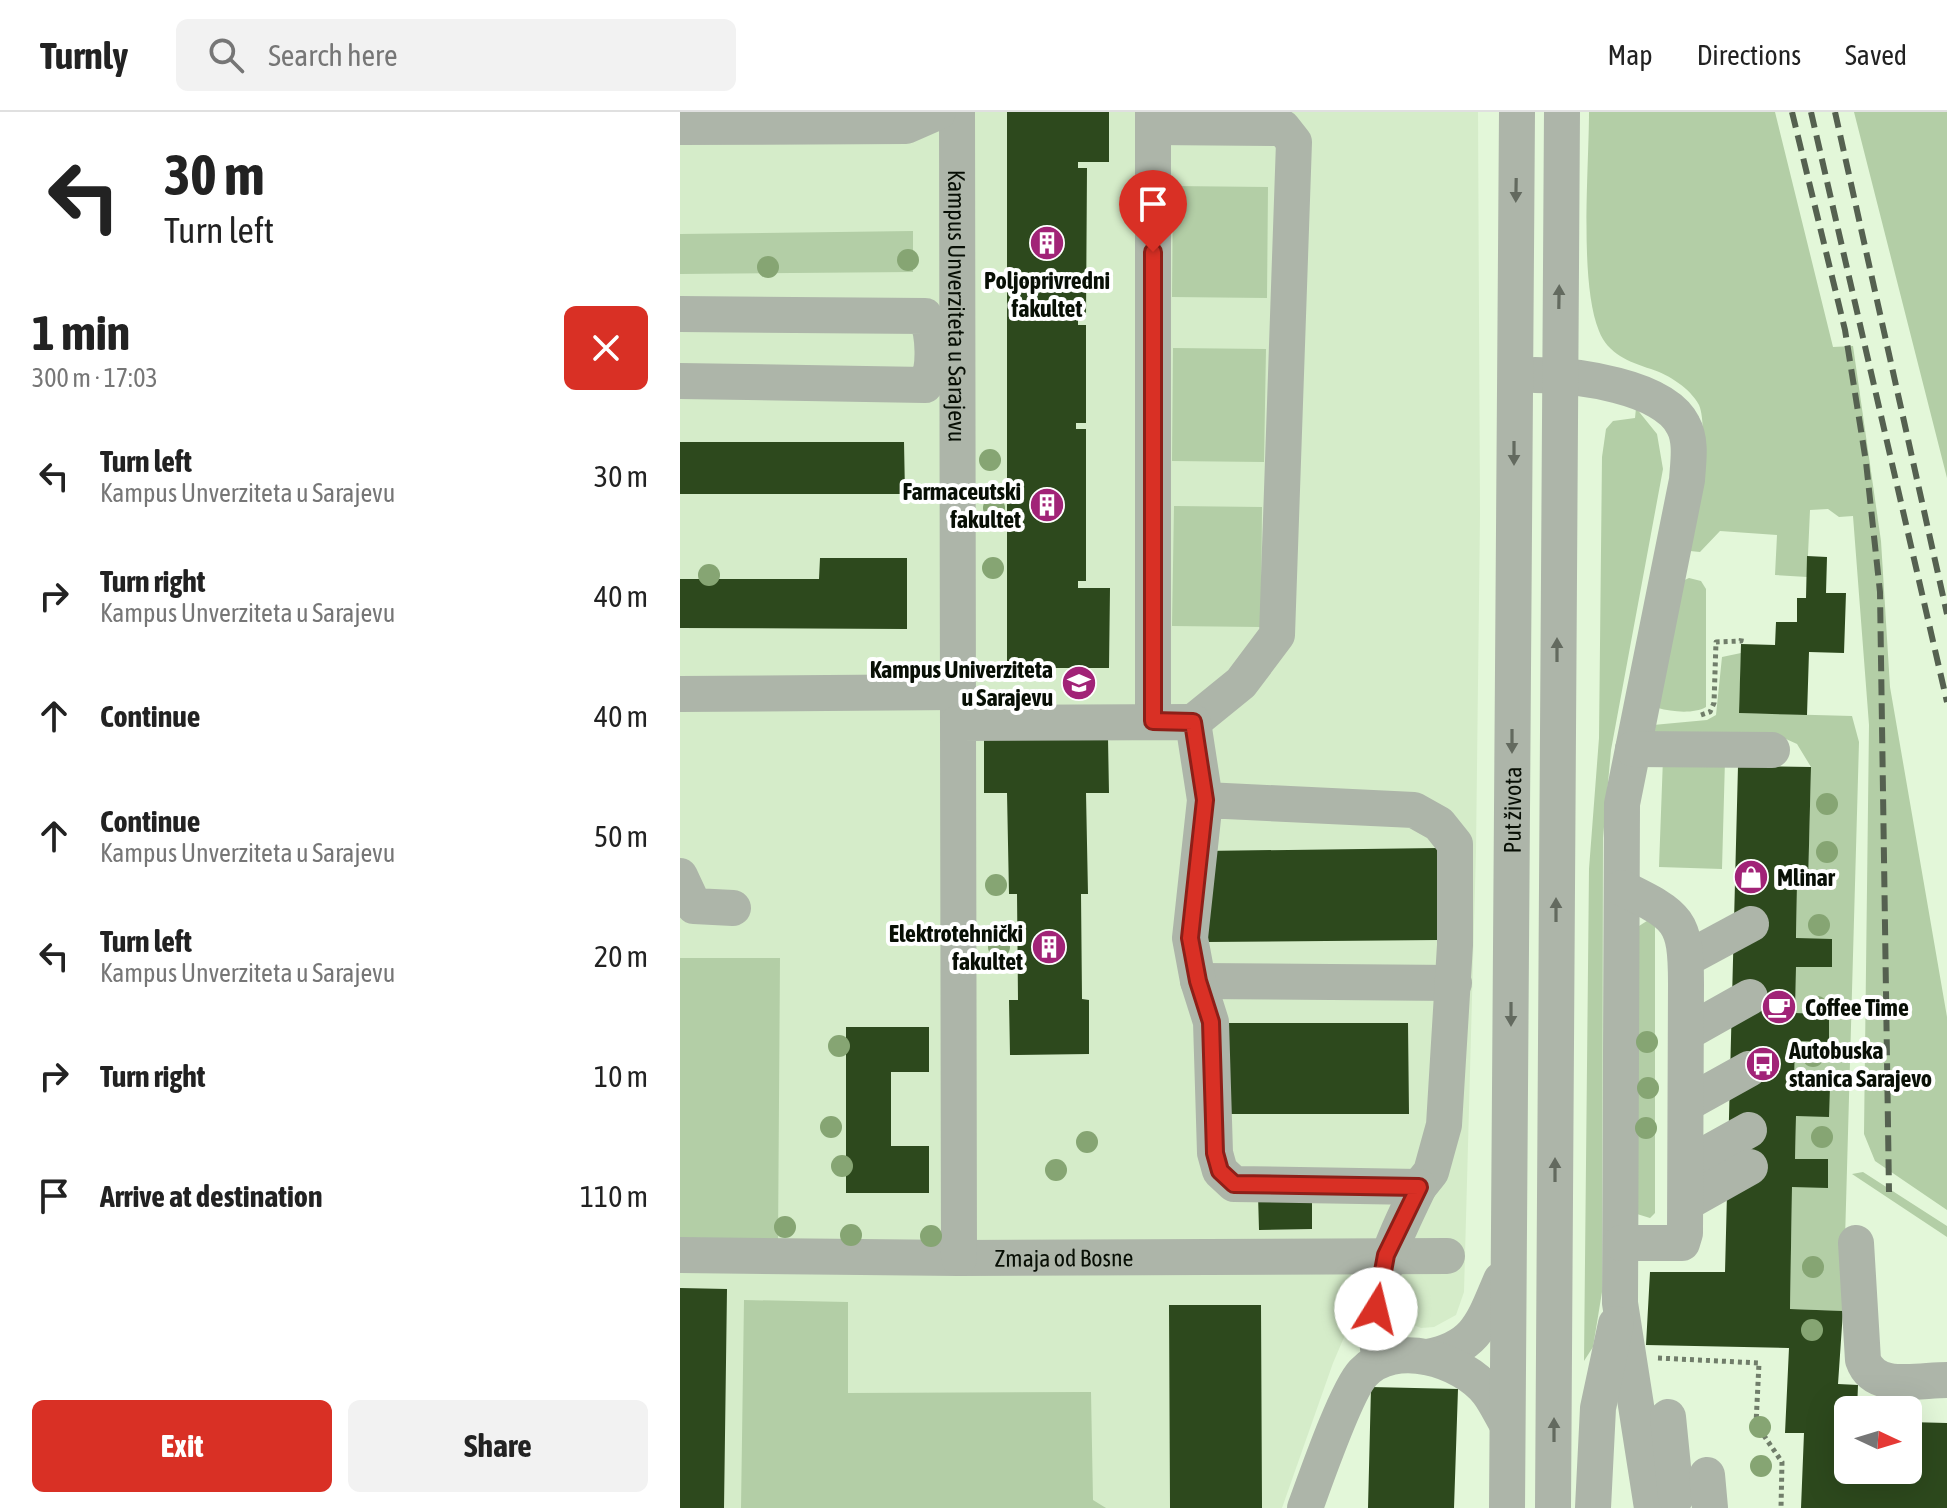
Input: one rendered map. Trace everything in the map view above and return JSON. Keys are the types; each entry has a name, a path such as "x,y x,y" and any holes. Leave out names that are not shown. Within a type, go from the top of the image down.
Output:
{"street":[{"path":"680,127 906,126 938,112"},
{"name":"Kampus Unverziteta u Sarajevu","path":"957,112 959,1258"},
{"name":"Put života","path":"1507,1508 1517,112"},
{"name":"Put života","path":"1553,1508 1562,112"},
{"path":"680,694 1153,721 1193,722 1241,683 1277,635 1294,142 1283,128 1153,119 1153,721"},
{"path":"680,314 925,316 930,325 932,358 930,378 925,385 680,381"},
{"path":"1514,375 1558,375 1656,398 1673,409 1685,427 1689,451 1687,480 1622,804 1620,1303 1598,1408 1593,1508"},
{"path":"1193,722 1205,800 1190,938 1198,981 1211,1022 1215,1153 1220,1171 1234,1184 1419,1187"},
{"path":"1633,749 1772,750"},
{"path":"1205,800 1414,810 1439,824 1455,844 1454,983 1444,1125 1431,1172 1419,1187 1386,1255 1374,1331 1380,1359"},
{"path":"680,876 694,906 733,908"},
{"path":"1621,1243 1682,1243 1686,1098 1683,932 1678,923 1647,900 1622,888"},
{"path":"1198,981 1454,983"},
{"path":"1686,1098 1750,1062"},
{"path":"1686,1098 1750,1062"},
{"path":"1686,1098 1750,1062"},
{"path":"1686,1098 1750,1062"},
{"path":"1686,1098 1750,1062"},
{"path":"1856,1243 1863,1360 1868,1373 1878,1381 1947,1380"},
{"name":"Zmaja od Bosne","path":"680,1255 959,1258 1447,1256"},
{"path":"1305,1508 1361,1375 1380,1359 1400,1355 1428,1357 1453,1352 1483,1324 1511,1258"},
{"path":"1620,1303 1692,1494"},
{"path":"1428,1357 1449,1365 1487,1390 1507,1424"},
{"path":"1668,1417 1692,1494"}],"path":[{"path":"1688,716 1710,712 1714,703 1716,642 1741,641 1742,635"},
{"path":"1655,1358 1759,1363 1756,1424 1782,1462 1781,1508"}],"shaded area":[{"name":"Kampus Univerziteta u Sarajevu","path":"680,112 1478,112 1480,515 1476,851 1464,1292 1456,1315 1434,1327 1421,1328 1400,1320 1366,1286 1333,1363 1282,1508 680,1508"},
{"path":"1589,112 1775,112 1833,347 1853,346 1881,541 1890,687 1947,1017 1947,1210 1875,1161 1864,1134 1869,725 1853,516 1839,517 1828,509 1810,510 1807,577 1775,575 1777,535 1720,531 1700,552 1690,551 1700,476 1702,417 1699,405 1685,388 1665,375 1620,356 1608,346 1599,331 1593,310 1587,255"},
{"path":"1854,112 1947,112 1947,478"},
{"path":"1173,186 1268,187 1267,298 1172,297"},
{"path":"913,231 913,272 680,274 680,234"},
{"path":"1173,348 1266,349 1264,462 1172,461"},
{"path":"1636,408 1657,434 1663,469 1611,750 1603,838 1602,1292 1593,1347 1584,1361 1589,869 1599,738 1602,457 1606,429 1613,421 1635,418"},
{"path":"1174,506 1262,507 1261,627 1172,626"},
{"path":"1689,578 1701,581 1706,589 1706,707 1670,711 1658,708 1676,584"},
{"path":"1741,653 1739,713 1852,716 1859,742 1843,1311 1790,1309 1792,1187 1828,1187 1828,1160 1795,1159 1796,1116 1829,1116 1829,1086 1794,1085 1795,1041 1829,1041 1829,1014 1795,1013 1797,884 1808,884 1811,767 1797,744 1786,739 1651,738 1653,725 1707,720 1716,715 1722,657"},
{"path":"1663,758 1725,760 1722,869 1659,867"},
{"path":"1650,919 1655,926 1655,1213 1650,1218 1637,1214 1639,926"},
{"path":"680,958 780,958 778,1243 680,1242"},
{"path":"1863,1172 1947,1226 1947,1237 1852,1174"},
{"path":"744,1300 848,1302 848,1393 1091,1392 1093,1500 1106,1508 741,1508"}],"building":[{"path":"1007,112 1109,112 1109,162 1078,162 1078,168 1087,168 1086,318 1078,318 1078,325 1086,325 1086,423 1076,423 1076,429 1086,429 1086,581 1078,581 1078,588 1110,588 1109,668 1007,668"},
{"path":"680,442 904,442 905,494 680,494"},
{"path":"1807,556 1827,557 1826,593 1846,593 1844,653 1809,652 1807,715 1739,713 1741,644 1775,645 1776,622 1797,622 1797,598 1806,598"},
{"path":"820,558 907,558 907,629 680,628 680,579 819,579"},
{"name":"Elektrotehnički fakultet","path":"1108,738 1109,793 1086,793 1088,894 1081,894 1082,999 1089,1000 1089,1054 1010,1055 1009,1000 1018,1000 1017,894 1009,894 1007,793 984,793 984,740"},
{"name":"Autobuska stanica Sarajevo","path":"1738,766 1811,767 1808,885 1797,884 1796,938 1832,939 1832,967 1796,967 1795,1013 1829,1014 1829,1042 1795,1041 1794,1085 1830,1086 1829,1117 1796,1116 1795,1159 1828,1159 1828,1188 1792,1187 1790,1309 1843,1311 1838,1384 1858,1385 1858,1396 1834,1396 1834,1484 1922,1484 1922,1422 1947,1423 1947,1508 1801,1508 1804,1433 1785,1433 1789,1348 1646,1345 1650,1272 1725,1272"},
{"path":"1438,848 1439,940 1205,942 1203,851"},
{"path":"1226,1023 1408,1023 1409,1114 1226,1114"},
{"name":"Elektrotehnički fakultet","path":"846,1027 929,1027 929,1072 891,1072 891,1146 929,1146 929,1193 846,1193"},
{"path":"1258,1194 1312,1194 1312,1229 1259,1230"},
{"path":"680,1288 727,1289 724,1508 680,1508"},
{"path":"1169,1305 1261,1305 1262,1508 1170,1508"},
{"path":"1371,1387 1458,1389 1454,1508 1368,1508"}],"railway":[{"path":"1792,112 1845,330 1866,462 1880,592 1889,1192"},
{"path":"1811,112 1947,702"},
{"path":"1835,112 1947,614"}],"place":[{"name":"Poljoprivredni fakultet","path":"1047,243"},
{"name":"Farmaceutski fakultet","path":"1047,505"},
{"name":"Kampus Univerziteta u Sarajevu","path":"1079,683"},
{"name":"Mlinar","path":"1751,877"},
{"name":"Elektrotehnički fakultet","path":"1049,947"},
{"name":"Coffee Time","path":"1779,1007"},
{"name":"Autobuska stanica Sarajevo","path":"1763,1064"}],"route":[{"path":"1153,252 1153,721 1193,722 1205,800 1190,938 1198,981 1211,1022 1215,1153 1220,1171 1234,1184 1419,1187 1386,1255 1376,1309"}]}
